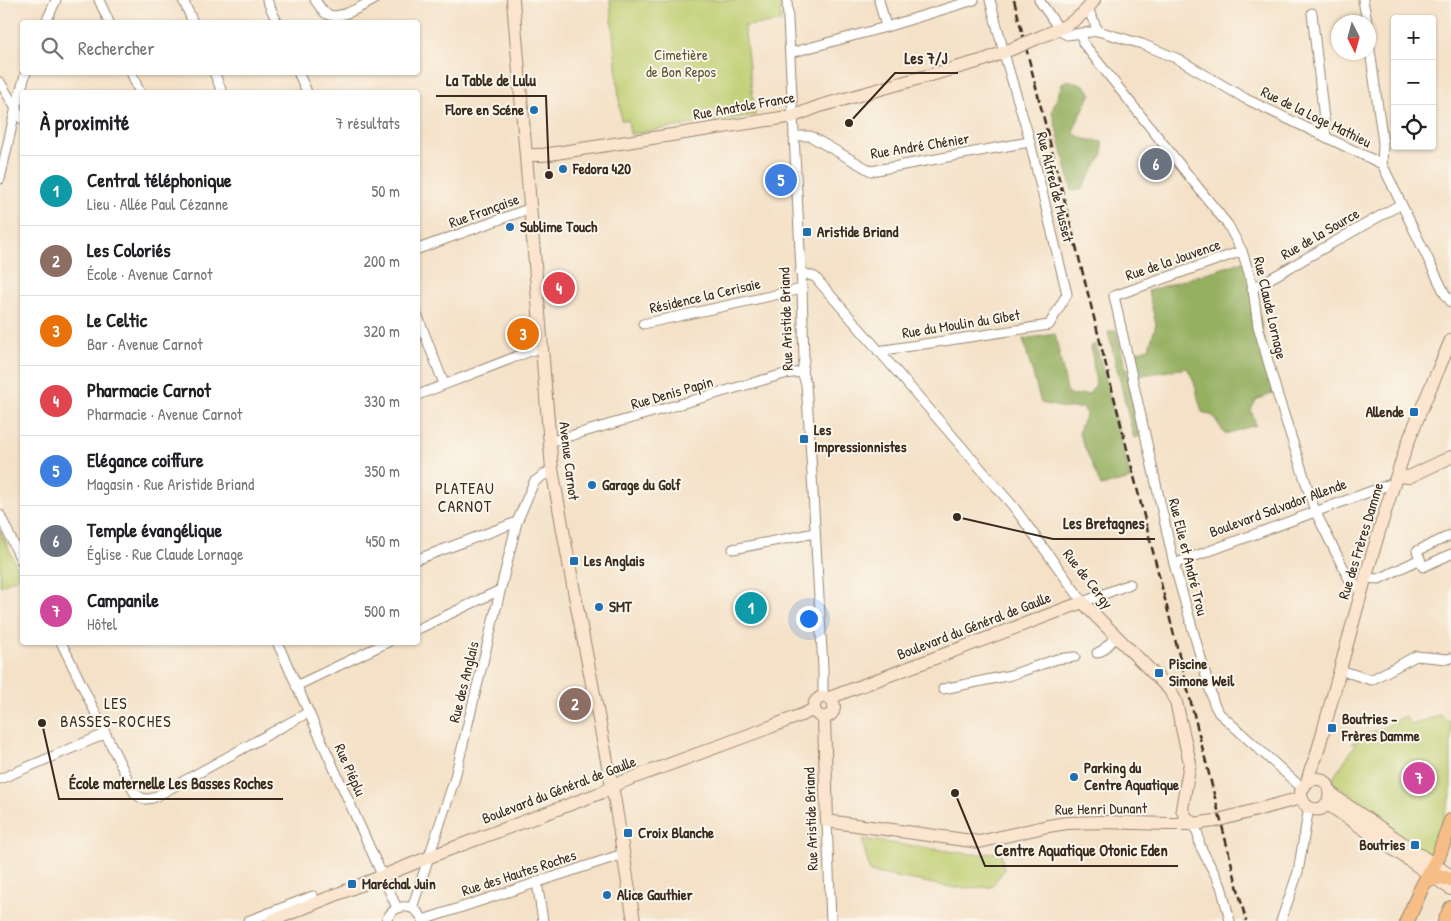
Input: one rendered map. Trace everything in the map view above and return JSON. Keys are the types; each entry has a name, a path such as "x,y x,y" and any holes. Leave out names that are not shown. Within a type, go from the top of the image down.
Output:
{"main road":[{"path":"1408,921 1441,879 1451,821"}],"street":[{"path":"47,20 56,0"},
{"path":"99,0 108,20"},
{"path":"183,0 192,20"},
{"path":"267,0 276,20"},
{"path":"315,0 325,13 330,15 341,15 374,0"},
{"name":"Avenue Carnot","path":"514,0 552,469 612,788 634,921"},
{"name":"Rue Aristide Briand","path":"787,0 802,289 804,359 802,372 806,384 822,668 826,698"},
{"path":"879,0 886,27"},
{"path":"790,53 886,27 974,0"},
{"path":"990,0 1004,52"},
{"path":"1039,0 1058,30"},
{"path":"1364,0 1366,15"},
{"path":"1091,5 1098,31"},
{"name":"Rue Anatole France","path":"527,156 794,116 820,106 984,60 1058,30 1075,21 1091,5"},
{"path":"1312,13 1326,137"},
{"name":"Rue de la Loge Mathieu","path":"1058,30 1068,35 1098,31 1142,44 1178,59 1246,99 1382,164 1445,294 1451,302"},
{"name":"Rue Claude Lornage","path":"1082,34 1083,43 1088,50 1228,225 1242,251 1252,283 1260,336 1276,393 1315,511 1349,579 1362,591"},
{"name":"Rue Alfred de Musset","path":"1004,52 1029,142 1067,294 1049,325"},
{"path":"1372,60 1384,143 1382,164"},
{"path":"21,90 25,75"},
{"path":"132,75 139,90"},
{"path":"215,75 221,90"},
{"path":"299,75 306,90"},
{"path":"0,82 20,115"},
{"path":"0,179 20,93"},
{"name":"Rue André Chénier","path":"794,136 810,136 870,171 1029,142"},
{"name":"Rue de la Source","path":"1252,289 1401,204"},
{"name":"Rue Française","path":"420,248 531,208"},
{"name":"Rue de la Jouvence","path":"1114,296 1242,251"},
{"name":"Rue de Cergy","path":"800,272 815,277 1013,506 1083,602 1170,690 1176,702 1190,763 1182,809"},
{"name":"Résidence la Cerisaie","path":"643,324 802,289"},
{"name":"Rue Elie et André Trou","path":"1114,296 1174,564 1214,704 1219,713 1307,791"},
{"path":"420,322 444,384"},
{"name":"Rue du Moulin du Gibet","path":"878,351 1049,325"},
{"name":"Rue des Frères Damme","path":"1281,921 1298,872 1311,768 1316,757 1362,591 1402,460 1451,340"},
{"path":"420,394 541,347"},
{"name":"Rue Denis Papin","path":"549,442 784,374 802,372"},
{"name":"Boulevard Salvador Allende","path":"1174,564 1388,485 1396,480 1409,477 1451,457"},
{"path":"1402,460 1416,468 1428,467"},
{"name":"Rue des Anglais","path":"412,908 454,781 517,522 534,482 552,469"},
{"path":"0,515 20,558"},
{"path":"420,558 517,522"},
{"path":"733,549 814,533"},
{"path":"1451,535 1417,551 1423,566 1451,554"},
{"path":"1366,578 1378,579 1420,559"},
{"name":"Boulevard du Général de Gaulle","path":"826,698 1130,584"},
{"path":"420,628 500,590"},
{"path":"1097,653 1103,650 1116,636"},
{"path":"62,645 134,792 138,797 146,800 153,798 309,712"},
{"name":"Rue Piéplu","path":"277,645 397,908"},
{"path":"296,686 382,645"},
{"path":"943,689 1011,675 1057,659 1075,656"},
{"path":"1340,670 1371,680 1416,656 1451,658"},
{"path":"826,698 833,703 834,710 830,715 819,713 815,702 826,698"},
{"name":"Rue Aristide Briand","path":"819,713 827,821 831,921"},
{"name":"Boulevard du Général de Gaulle","path":"271,921 428,857 612,788 619,783 804,714 819,713"},
{"path":"0,779 105,734"},
{"path":"1193,824 1225,820 1326,784 1330,792 1338,799 1441,879"},
{"path":"1307,791 1317,809 1328,802 1330,792"},
{"path":"1325,805 1332,807 1441,879"},
{"path":"1182,809 1185,816 1193,824 1198,834 1200,846 1221,886 1230,921"},
{"name":"Rue Henri Dunant","path":"1168,824 1173,821 1182,809"},
{"name":"Rue Henri Dunant","path":"827,821 979,842 1066,823 1193,824"},
{"name":"Rue des Hautes Roches","path":"423,920 442,917 536,882 623,854"},
{"path":"536,882 543,921"},
{"name":"Boulevard du Général de Gaulle","path":"248,921 313,896 316,903"},
{"path":"386,921 389,915 397,908 407,907 417,911 423,920"}],"green space":[{"name":"Cimetière de Bon Repos","path":"610,0 780,0 781,22 744,26 755,115 630,134 628,120 621,120"},
{"path":"1067,80 1084,85 1091,93 1073,133 1084,139 1102,142 1103,154 1081,190 1072,191 1052,111 1062,84"},
{"path":"1248,260 1275,392 1256,400 1251,410 1256,425 1225,434 1213,416 1202,412 1187,368 1137,376 1131,353 1149,348 1156,324 1148,291"},
{"path":"1116,330 1143,435 1134,438 1108,332"},
{"path":"1055,334 1068,395 1089,394 1096,384 1091,346 1096,344 1131,479 1101,486 1079,434 1086,415 1084,408 1064,408 1041,403 1023,339"},
{"path":"0,530 20,576 0,586"},
{"path":"1440,715 1451,722 1451,797 1429,855 1386,827 1387,824 1383,814 1379,815 1331,781 1356,744 1352,743 1405,716 1412,725"},
{"path":"862,839 970,854 1001,851 1004,870 991,887 956,888 870,872"}],"railway":[{"path":"1014,0 1246,921"}],"place":[{"name":"Flore en Scéne","path":"534,110"},
{"name":"Les 7/J","path":"849,123"},
{"name":"Temple évangélique","path":"1156,164"},
{"name":"Fedora 420","path":"563,169"},
{"name":"La Table de Lulu","path":"549,175"},
{"name":"Elégance coiffure","path":"781,180"},
{"name":"Sublime Touch","path":"510,227"},
{"name":"Aristide Briand","path":"807,232"},
{"name":"Pharmacie Carnot","path":"559,288"},
{"name":"Le Celtic","path":"523,334"},
{"name":"Allende","path":"1414,412"},
{"name":"Les Impressionnistes","path":"804,439"},
{"name":"Garage du Golf","path":"592,485"},
{"name":"Les Bretagnes","path":"957,517"},
{"name":"Les Anglais","path":"574,561"},
{"name":"SMT","path":"599,607"},
{"name":"Central téléphonique","path":"751,608"},
{"name":"Piscine Simone Weil","path":"1159,673"},
{"name":"Les Coloriés","path":"575,704"},
{"name":"École maternelle Les Basses Roches","path":"42,723"},
{"name":"Boutries - Frères Damme","path":"1332,728"},
{"name":"Parking du Centre Aquatique","path":"1074,777"},
{"name":"Campanile","path":"1419,778"},
{"name":"Centre Aquatique Otonic Eden","path":"955,793"},
{"name":"Croix Blanche","path":"628,833"},
{"name":"Boutries","path":"1415,845"},
{"name":"Maréchal Juin","path":"352,884"},
{"name":"Alice Gauthier","path":"607,895"}],"district":[{"name":"PLATEAU CARNOT","path":"465,497"},
{"name":"LES BASSES-ROCHES","path":"116,712"}]}
